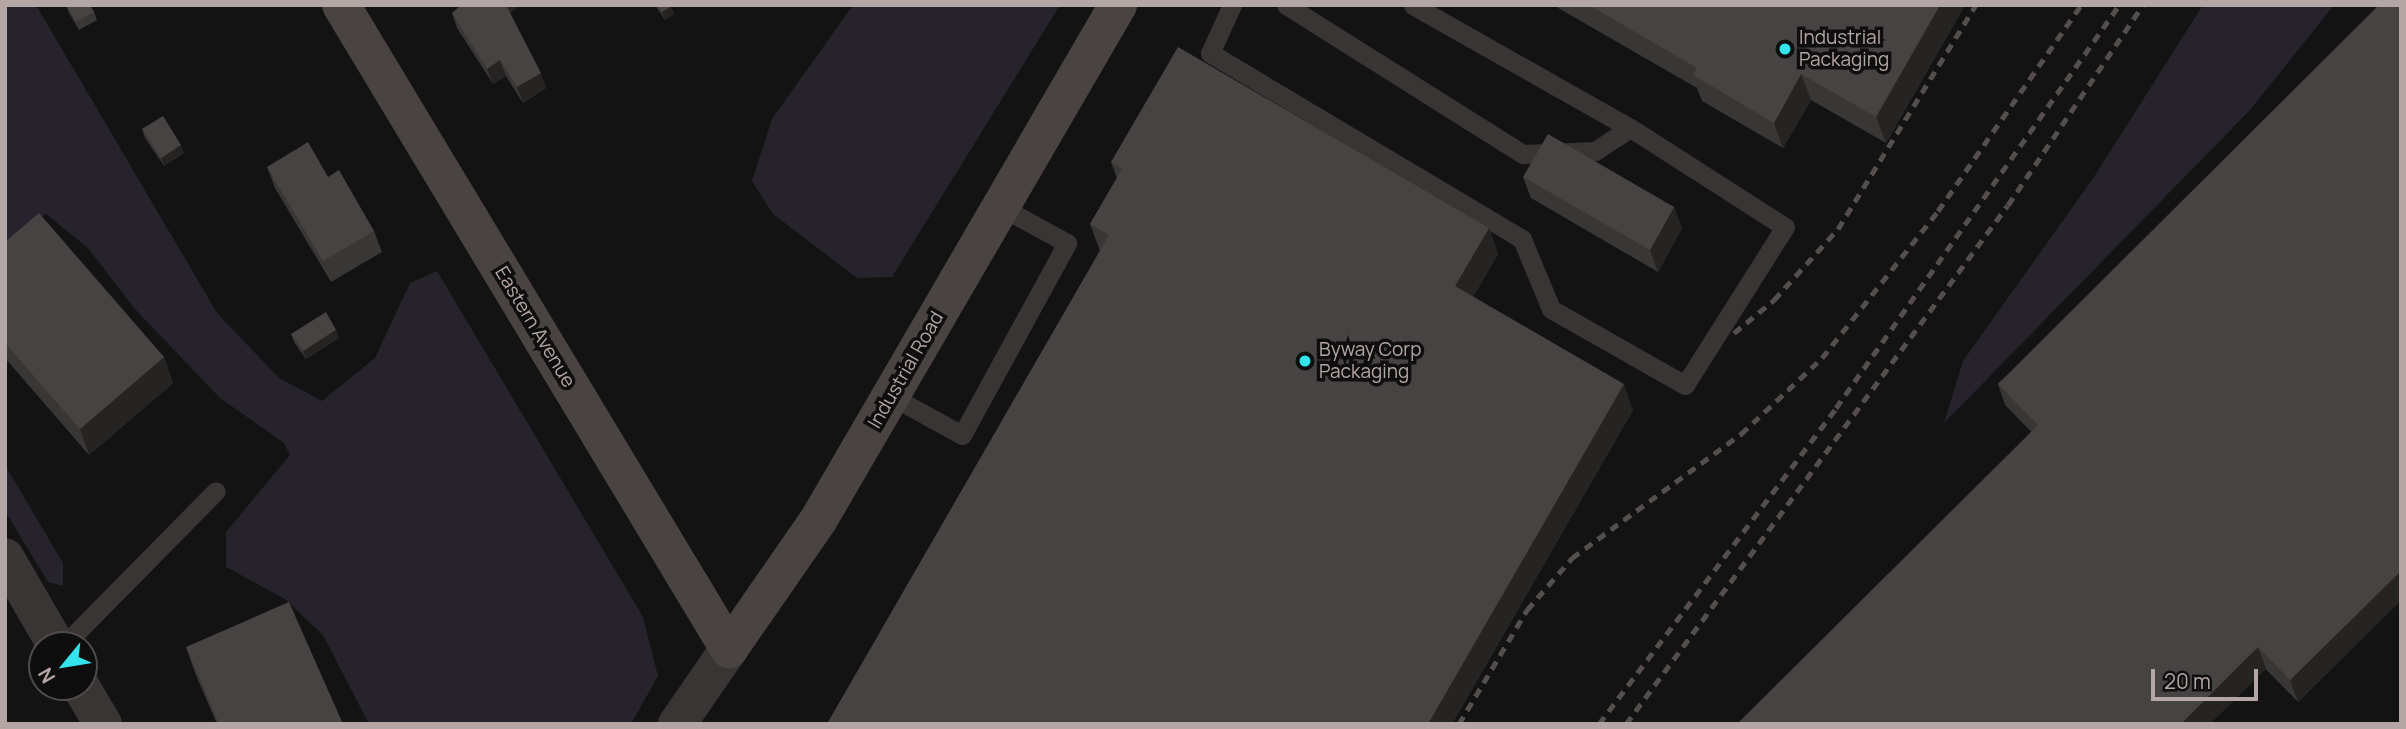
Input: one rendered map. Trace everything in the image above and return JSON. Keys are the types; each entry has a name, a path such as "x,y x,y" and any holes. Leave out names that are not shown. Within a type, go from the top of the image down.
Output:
{"street":[{"name":"Eastern Avenue","path":"341,5 729,649"},
{"name":"Industrial Road","path":"677,724 819,519 1118,5"},
{"path":"10,576 47,631"},
{"path":"89,701 103,724"}],"lane":[{"path":"1232,5 1210,54 1522,239 1551,309 1685,385 1785,227 1630,128 1413,5"},
{"path":"1286,5 1522,154 1595,152 1630,128"},
{"path":"891,396 962,435 1067,243 1001,206"},
{"path":"78,631 216,491"}],"shaded area":[{"path":"5,5 36,5 217,313 279,378 322,401 375,358 410,283 437,271 643,617 658,676 631,724 369,724 323,635 285,599 226,567 226,532 290,455 284,443 220,398 134,308 88,248 46,214 5,243"},
{"path":"853,5 1060,5 892,277 857,278 773,214 752,181 772,119"},
{"path":"2203,5 2334,5 2250,110 1944,423 1963,361 2094,177"},
{"path":"5,465 63,563 63,586 48,582 5,511"}],"building":[{"path":"66,5 90,5 94,12 76,22"},
{"path":"461,5 506,5 541,73 517,87 500,60 487,69 452,13"},
{"path":"657,5 670,5 671,6 662,12"},
{"name":"Industrial Packaging","path":"1589,5 1940,5 1876,117 1801,74 1774,123 1693,75 1697,68"},
{"path":"2379,5 2401,5 2401,571 2290,680 2258,647 2181,724 1737,724 2038,425 1998,384"},
{"name":"Byway Corp Packaging","path":"1178,47 1489,228 1455,286 1624,384 1428,724 827,724 1109,235 1090,224 1122,169 1111,162"},
{"path":"163,116 181,145 161,158 142,129"},
{"path":"1548,134 1674,207 1650,250 1523,177"},
{"path":"308,142 328,177 339,170 374,231 323,261 267,167"},
{"path":"39,213 164,357 80,429 5,343 5,242"},
{"path":"326,312 336,330 303,351 291,334"},
{"path":"289,602 343,724 219,724 186,647"}],"railway":[{"path":"1734,333 1774,300 1838,229 1976,5"},
{"path":"1459,724 1527,610 1572,558 1741,434 1822,358 1938,211 2081,5"},
{"path":"1599,724 1836,408 2119,5"},
{"path":"1626,724 2008,205 2143,5"}],"place":[{"name":"Industrial Packaging","path":"1785,49"},
{"name":"Byway Corp Packaging","path":"1305,361"}]}
